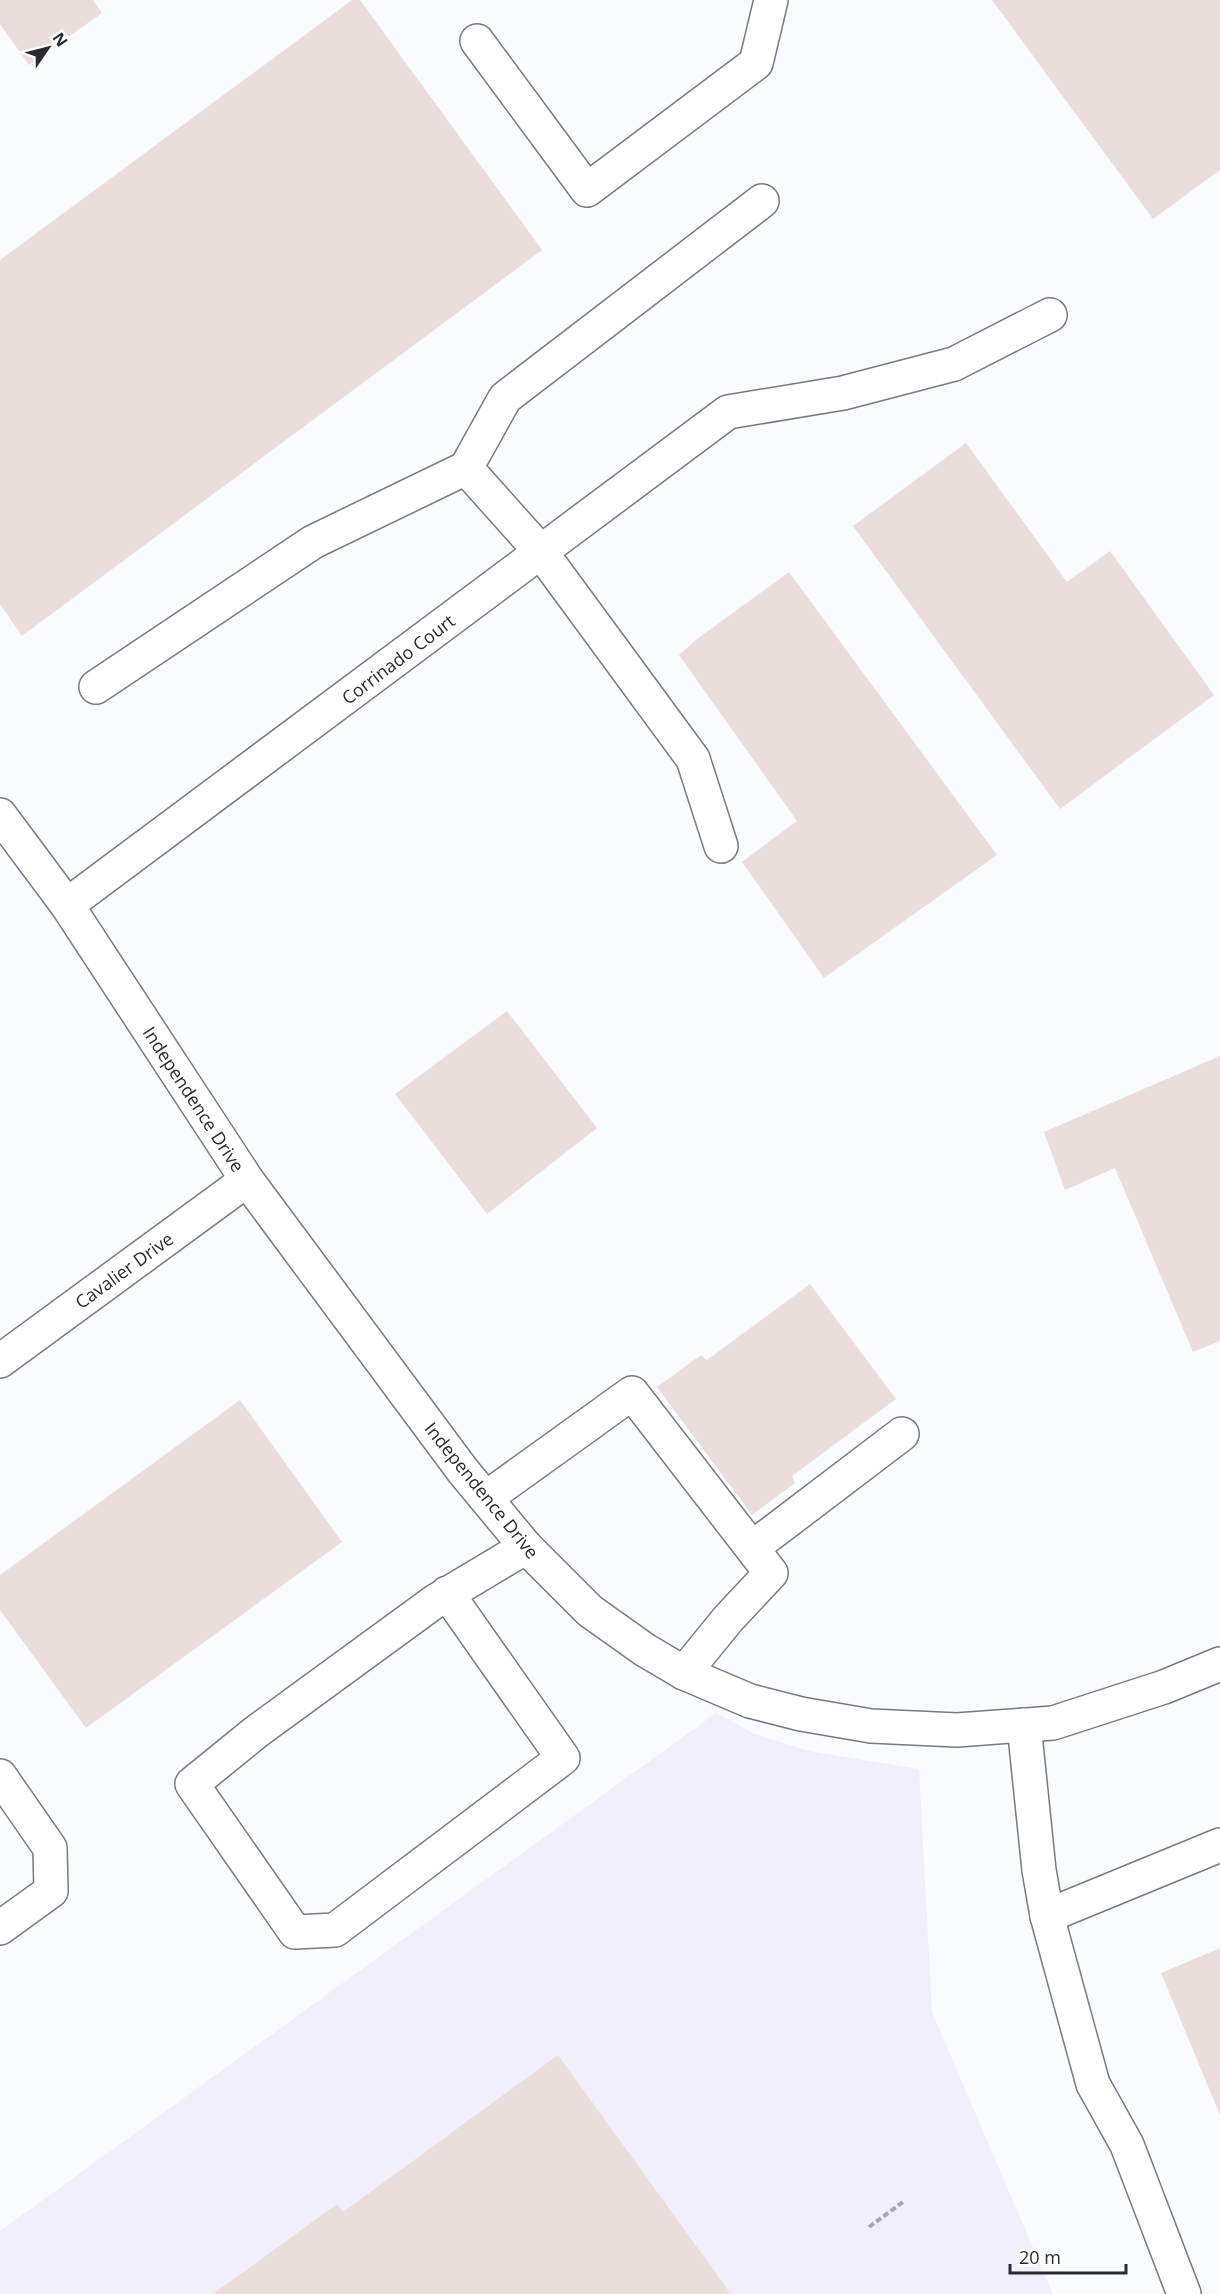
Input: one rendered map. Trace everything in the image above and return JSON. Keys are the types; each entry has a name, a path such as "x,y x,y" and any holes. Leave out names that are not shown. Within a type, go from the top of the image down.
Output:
{"street":[{"path":"477,41 587,190 756,63 771,0"},
{"path":"96,687 313,542 466,468 505,398 762,201"},
{"name":"Corrinado Court","path":"67,905 728,412 843,393 954,364 1050,315"},
{"path":"466,468 541,552 693,759 721,846"},
{"name":"Independence Drive","path":"4,828 67,905 247,1179 463,1471 526,1547 590,1611 645,1650 684,1673 750,1701 871,1726 957,1730 1053,1723 1164,1687 1220,1664"},
{"name":"Cavalier Drive","path":"0,1361 247,1179"},
{"path":"486,1498 632,1393 771,1573 728,1619 684,1673"},
{"path":"752,1548 902,1434"},
{"path":"447,1593 563,1758 335,1930 295,1932 192,1784 256,1732 447,1593 526,1547"},
{"path":"1024,1725 1039,1870 1047,1916 1093,2084 1127,2145 1184,2294"},
{"path":"0,1776 50,1848 51,1891 0,1928"},
{"path":"1047,1916 1220,1845"}],"path":[{"path":"869,2227 903,2202"}],"shaded area":[{"path":"716,1713 755,1734 809,1751 919,1769 932,2012 1053,2294 0,2294 0,2231"}],"building":[{"path":"0,0 93,0 102,13 29,65 0,24"},
{"path":"352,0 360,0 542,250 22,636 0,604 0,260"},
{"path":"992,0 1220,0 1220,170 1153,219"},
{"path":"966,443 1067,582 1110,551 1214,695 1060,809 853,526"},
{"path":"789,572 997,855 824,978 742,862 797,821 679,655 697,639"},
{"path":"507,1011 597,1128 487,1214 395,1094"},
{"path":"1220,1056 1220,1341 1193,1352 1115,1168 1065,1190 1044,1132"},
{"path":"810,1284 896,1399 792,1476 795,1483 752,1515 657,1387 701,1355 707,1360"},
{"path":"240,1400 342,1542 86,1728 0,1610 0,1575"},
{"path":"1220,1948 1220,2115 1161,1973"},
{"path":"558,2055 731,2294 213,2294 337,2204 343,2212"}]}
